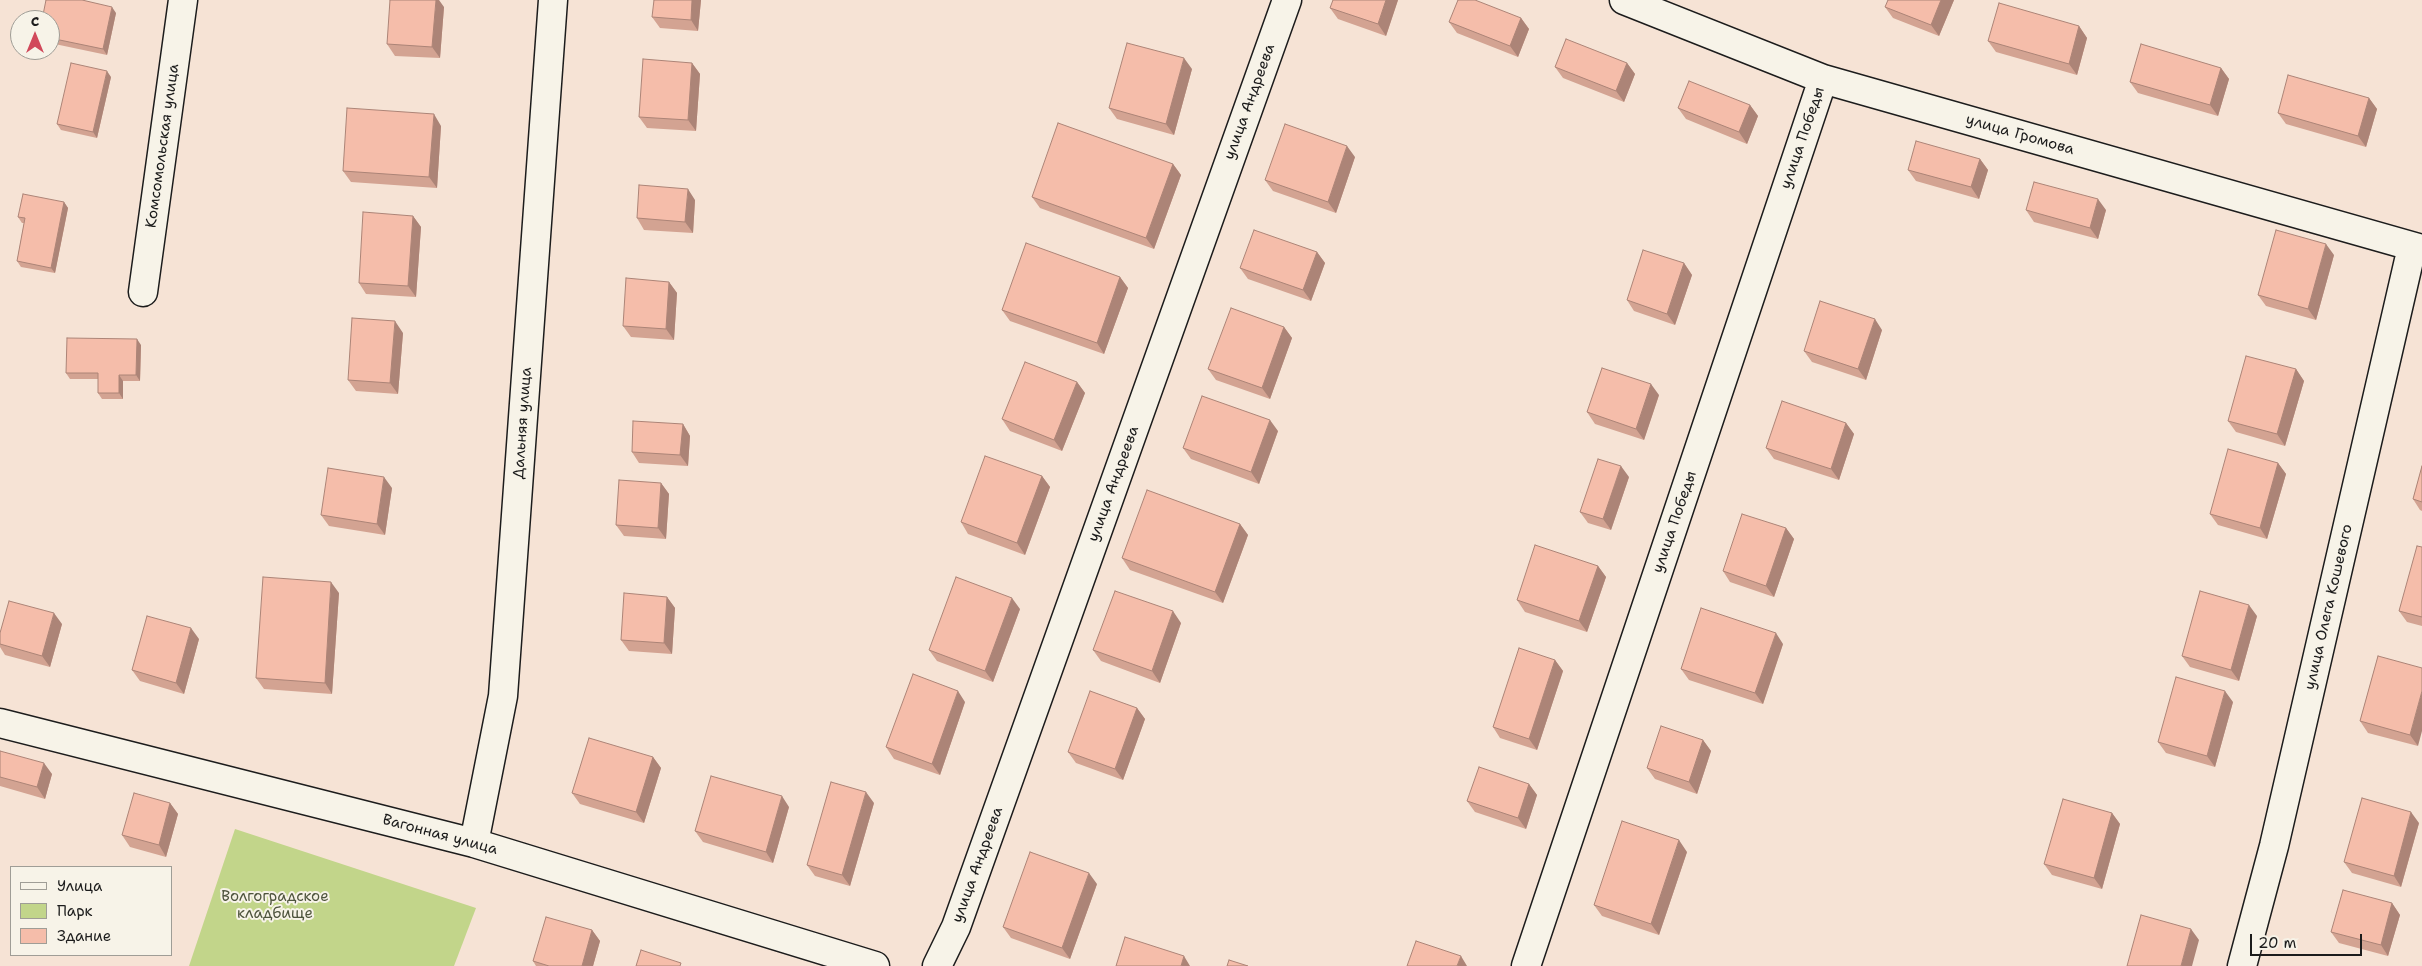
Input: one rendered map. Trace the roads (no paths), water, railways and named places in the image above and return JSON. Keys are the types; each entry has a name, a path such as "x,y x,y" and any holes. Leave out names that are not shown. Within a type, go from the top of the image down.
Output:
{"street":[{"name":"Комсомольская улица","path":"143,292 183,0"},
{"name":"Дальняя улица","path":"474,843 503,696 553,0"},
{"name":"улица Андреева","path":"937,966 956,927 1287,0"},
{"name":"улица Громова","path":"1624,0 1823,79 2417,248"},
{"name":"улица Победы","path":"1526,966 1823,79"},
{"name":"улица Олега Кошевого","path":"2242,966 2274,846 2417,248"},
{"name":"Вагонная улица","path":"0,723 474,843 875,966"}],"park label":[{"name":"Волгоградское кладбище","path":"275,906"}]}
